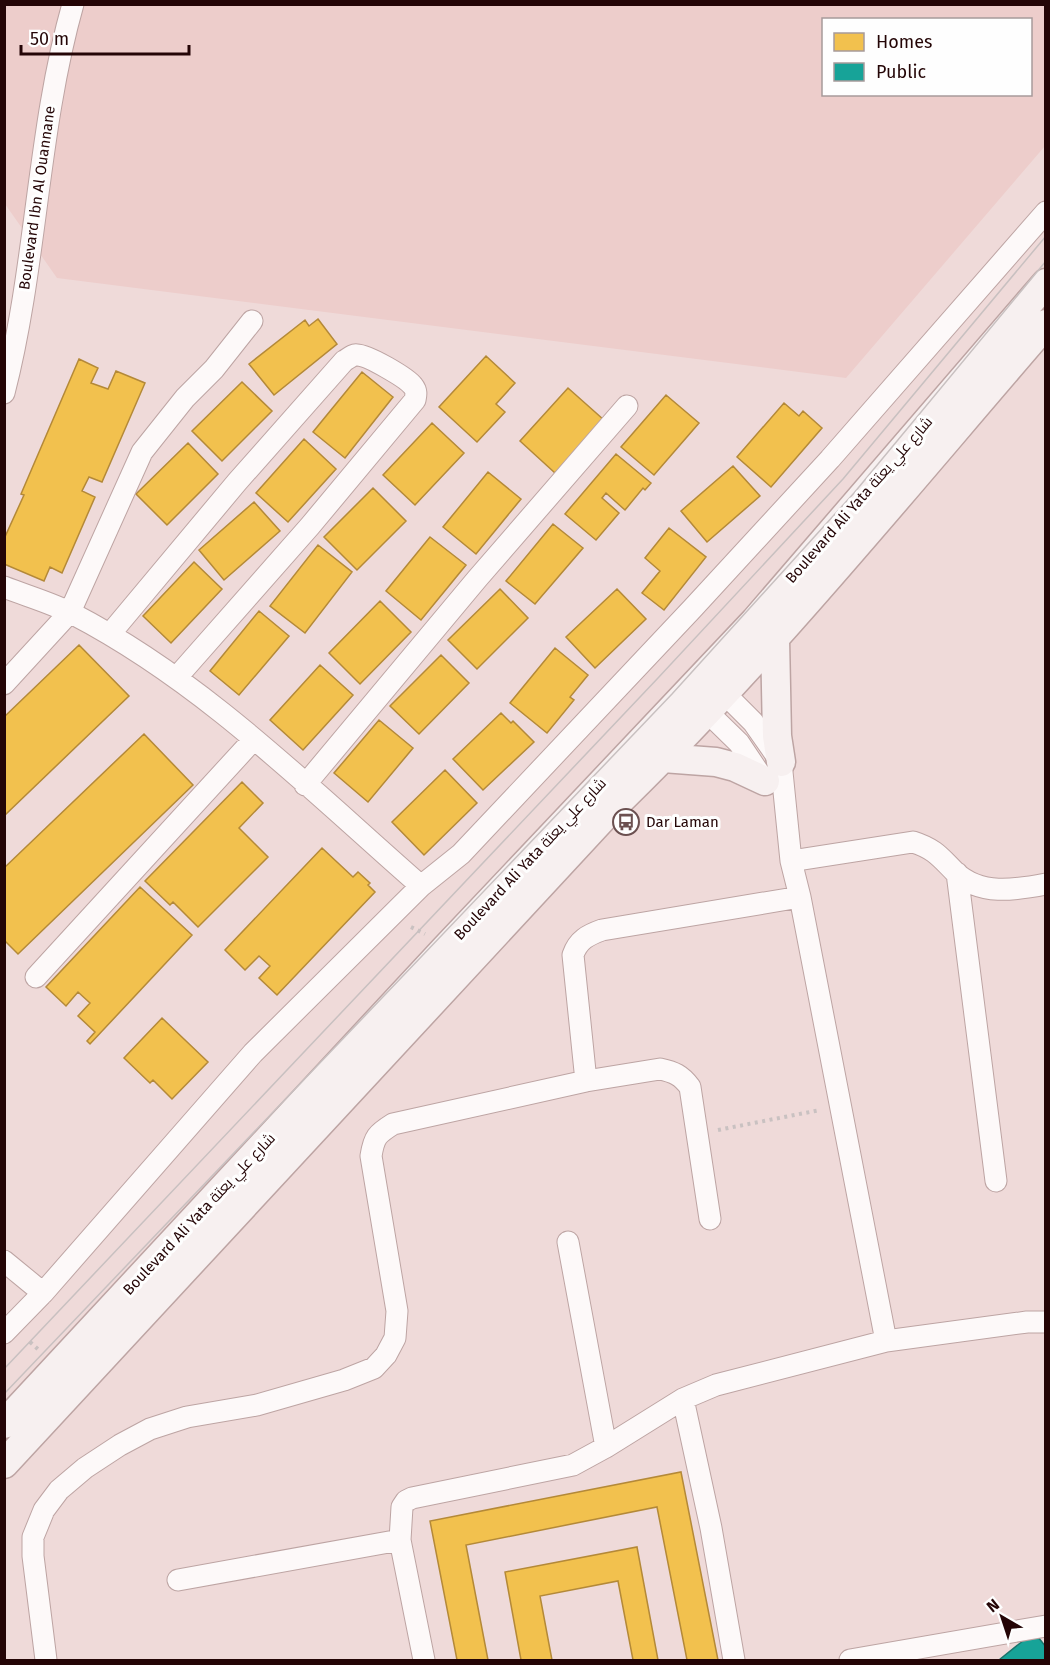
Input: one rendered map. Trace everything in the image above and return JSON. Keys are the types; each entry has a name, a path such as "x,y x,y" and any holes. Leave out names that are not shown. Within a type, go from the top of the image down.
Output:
{"main road":[{"name":"Boulevard Ali Yata شارع علي يعتة","path":"4,1464 612,808 663,758 755,621 1046,283"},
{"name":"Boulevard Ali Yata شارع علي يعتة","path":"4,1424 453,941 707,693 775,639 1046,324"},
{"path":"663,758 716,762 773,772 777,736 775,639"}],"street":[{"name":"Boulevard Ibn Al Ouannane","path":"4,393 25,290 51,103 73,4"},
{"path":"4,1333 44,1293 254,1053 421,886 461,854 707,593 830,459 1046,212"},
{"path":"4,684 70,612 142,452 252,321"},
{"path":"110,634 237,482 345,361 357,355 379,364 411,383 416,392 415,400 310,526 177,676"},
{"path":"305,785 477,579 627,406"},
{"path":"4,587 70,612 177,676 254,739 421,886"},
{"path":"707,693 739,743 773,772 783,803 791,861 800,897 886,1341"},
{"path":"36,977 254,739"},
{"path":"791,861 914,842 927,846 941,856 957,873 975,884 988,888 1013,890 1046,884"},
{"path":"957,873 996,1181"},
{"path":"586,1081 573,955 576,946 586,936 602,930 800,897"},
{"path":"46,1660 33,1556 33,1538 44,1510 59,1490 94,1462 150,1429 187,1417 257,1405 344,1380 374,1368 386,1355 395,1338 397,1311 371,1156 374,1140 381,1131 393,1124 586,1081 660,1070 682,1076 690,1087 710,1219"},
{"path":"568,1242 606,1447"},
{"path":"4,1261 44,1293"},
{"path":"424,1660 400,1540 402,1507 406,1501 573,1465 683,1399 716,1385 886,1341 1027,1322 1046,1322"},
{"path":"683,1399 711,1528 734,1660"},
{"path":"178,1580 400,1540"},
{"path":"850,1660 1046,1626"}],"path":[{"path":"697,1134 839,1106"}],"shaded area":[{"path":"4,5 1045,5 1045,146 846,378 57,278 5,204"}],"building: Homes":[{"path":"318,319 337,344 274,395 249,364 305,320 309,326"},
{"path":"486,356 515,383 496,404 505,412 477,442 439,407"},
{"path":"79,359 98,368 91,383 108,389 116,371 145,383 102,482 89,477 82,491 95,497 62,573 50,567 44,581 4,564 4,539"},
{"path":"362,372 393,397 345,458 313,432"},
{"path":"242,382 272,411 222,461 192,431"},
{"path":"568,388 604,420 555,473 520,441"},
{"path":"666,395 699,423 654,475 621,447"},
{"path":"784,403 799,416 803,411 822,428 771,487 737,457"},
{"path":"432,423 464,453 415,505 383,475"},
{"path":"304,439 336,469 288,522 256,493"},
{"path":"188,443 218,474 167,525 136,494"},
{"path":"616,454 651,483 645,490 643,488 625,510 606,493 602,498 619,513 596,540 565,514"},
{"path":"733,466 760,496 707,542 681,511"},
{"path":"488,472 521,499 476,554 443,527"},
{"path":"373,488 406,521 357,570 324,537"},
{"path":"254,502 280,531 224,580 199,550"},
{"path":"553,524 583,548 535,604 506,581"},
{"path":"669,528 706,557 664,610 642,593 660,571 645,558"},
{"path":"430,537 466,565 421,620 386,591"},
{"path":"318,545 352,572 305,633 270,606"},
{"path":"194,562 222,589 171,643 143,616"},
{"path":"500,589 528,618 477,669 448,640"},
{"path":"617,589 646,619 595,668 566,637"},
{"path":"380,601 411,632 360,684 329,653"},
{"path":"259,611 289,636 239,695 210,671"},
{"path":"79,645 129,696 4,816 4,717"},
{"path":"555,648 588,675 570,697 574,700 547,733 510,703"},
{"path":"441,655 469,683 419,734 390,706"},
{"path":"320,665 353,695 303,750 270,720"},
{"path":"501,713 511,723 513,721 534,742 483,790 453,759"},
{"path":"379,720 413,748 368,802 334,773"},
{"path":"144,734 193,785 18,954 4,940 4,868"},
{"path":"445,770 477,803 424,855 392,822"},
{"path":"242,782 263,803 239,828 268,857 198,927 173,902 170,905 145,881"},
{"path":"322,848 353,877 358,872 370,883 368,885 375,892 277,995 259,978 270,966 259,956 245,970 225,950"},
{"path":"140,887 192,935 90,1044 87,1041 95,1032 78,1016 90,1003 78,992 66,1006 46,987"},
{"path":"162,1018 208,1062 172,1099 153,1080 150,1083 124,1058"},
{"path":"681,1472 718,1660 687,1660 657,1507 466,1545 488,1660 457,1660 430,1521"},
{"path":"637,1547 658,1660 633,1660 618,1581 540,1596 552,1660 521,1660 505,1572"}],"building: Public":[{"path":"1034,1632 1046,1647 1046,1660 999,1660"}],"tram line":[{"path":"4,1369 658,678 843,479 1046,236"},
{"path":"4,1394 672,694 854,493 1046,261"}],"place":[{"name":"Dar Laman","path":"626,822"}]}
